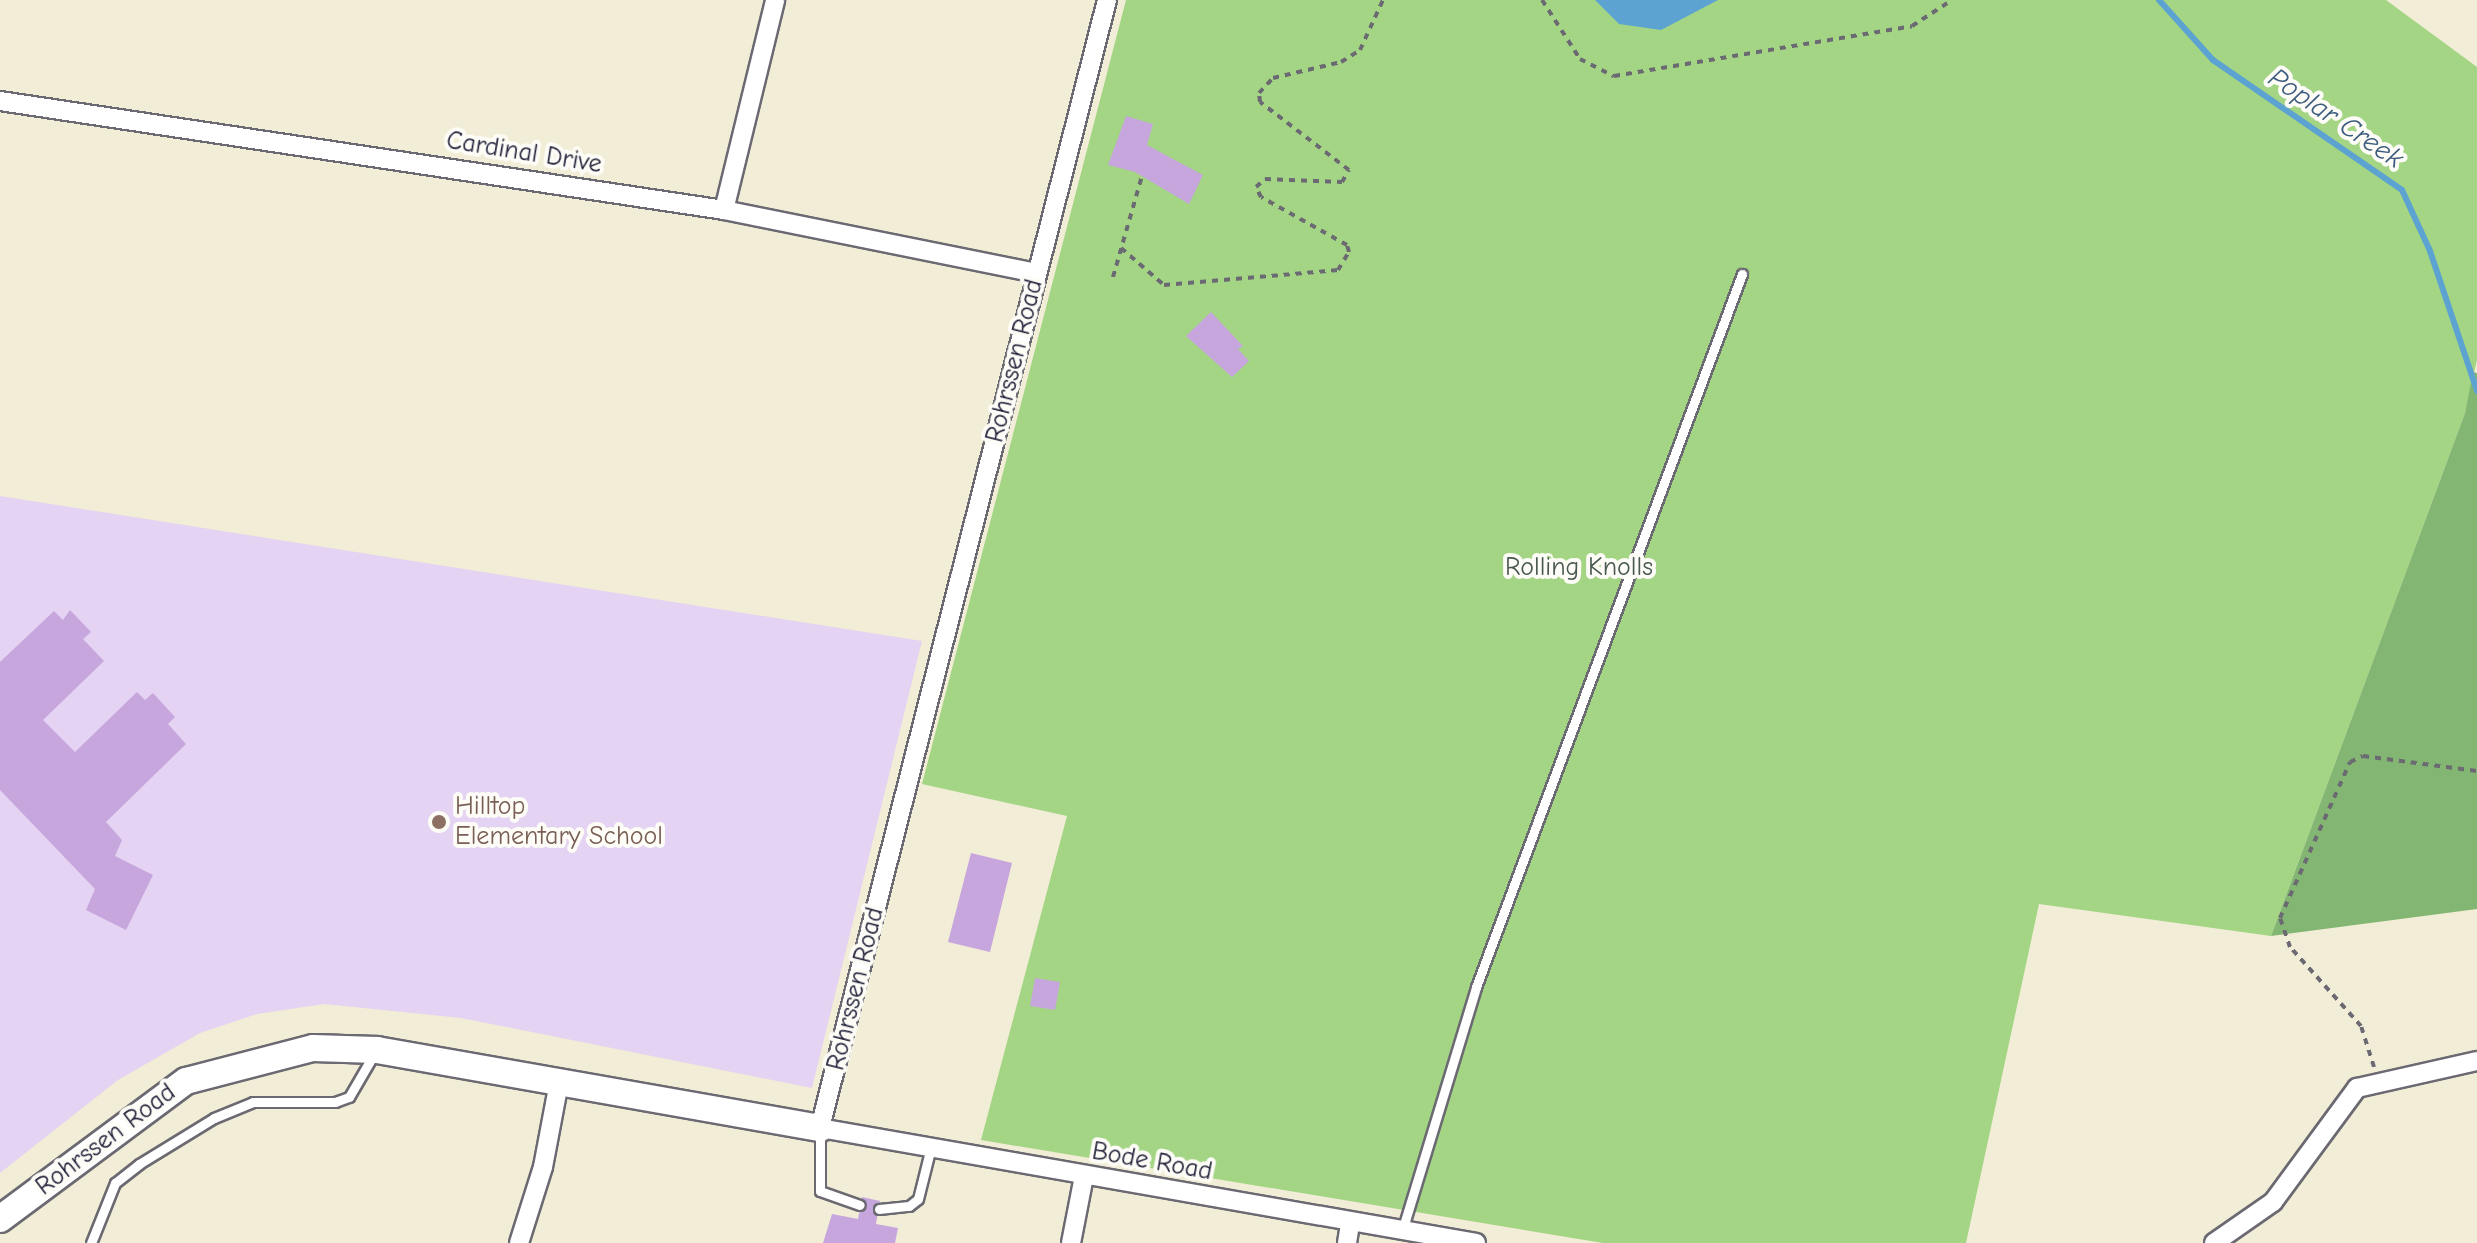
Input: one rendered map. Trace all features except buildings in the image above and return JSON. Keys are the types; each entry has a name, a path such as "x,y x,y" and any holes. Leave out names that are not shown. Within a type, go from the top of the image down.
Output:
{"street":[{"path":"724,210 775,0"},
{"name":"Rohrssen Road","path":"0,1219 186,1081 313,1048 377,1050 820,1128 1107,0"},
{"name":"Cardinal Drive","path":"0,101 724,210 1037,273"},
{"path":"2214,1243 2273,1202 2342,1102 2357,1088 2377,1080 2477,1061"},
{"path":"519,1243 543,1167 559,1082"},
{"name":"Bode Road","path":"820,1128 1476,1243"},
{"path":"1071,1243 1084,1176"},
{"path":"1347,1243 1350,1223"}],"lane":[{"path":"1402,1231 1476,987 1742,274"},
{"path":"91,1243 115,1183 139,1164 214,1118 253,1102 335,1102 349,1097 377,1050"},
{"path":"820,1128 820,1191 860,1205"},
{"path":"879,1209 909,1206 918,1199 931,1147"}],"path":[{"path":"1121,248 1164,285 1338,270 1349,252 1347,245 1261,197 1256,187 1265,179 1342,182 1349,170 1260,102 1259,93 1273,78 1341,62 1360,50 1383,0"},
{"path":"1542,0 1580,59 1614,76 1912,26 1952,0"},
{"path":"1113,277 1142,176"},
{"path":"2377,1080 2361,1026 2290,947 2280,918 2350,762 2363,756 2477,771"}],"shaded area":[{"name":"Hilltop Elementary School","path":"0,496 922,641 812,1088 461,1018 324,1004 257,1014 200,1033 118,1080 0,1173"}],"green space":[{"name":"Rolling Knolls","path":"1126,0 2386,0 2477,67 2477,360 2465,413 2271,936 2039,904 1966,1243 1603,1243 981,1140 1067,816 922,784"},
{"path":"2473,372 2477,373 2477,909 2271,936 2465,413"}],"water":[{"path":"1595,0 1718,0 1661,30 1619,24"}],"waterway":[{"name":"Poplar Creek","path":"2159,0 2213,60 2402,190 2430,251 2477,391"}],"place":[{"name":"Hilltop Elementary School","path":"439,822"}]}
